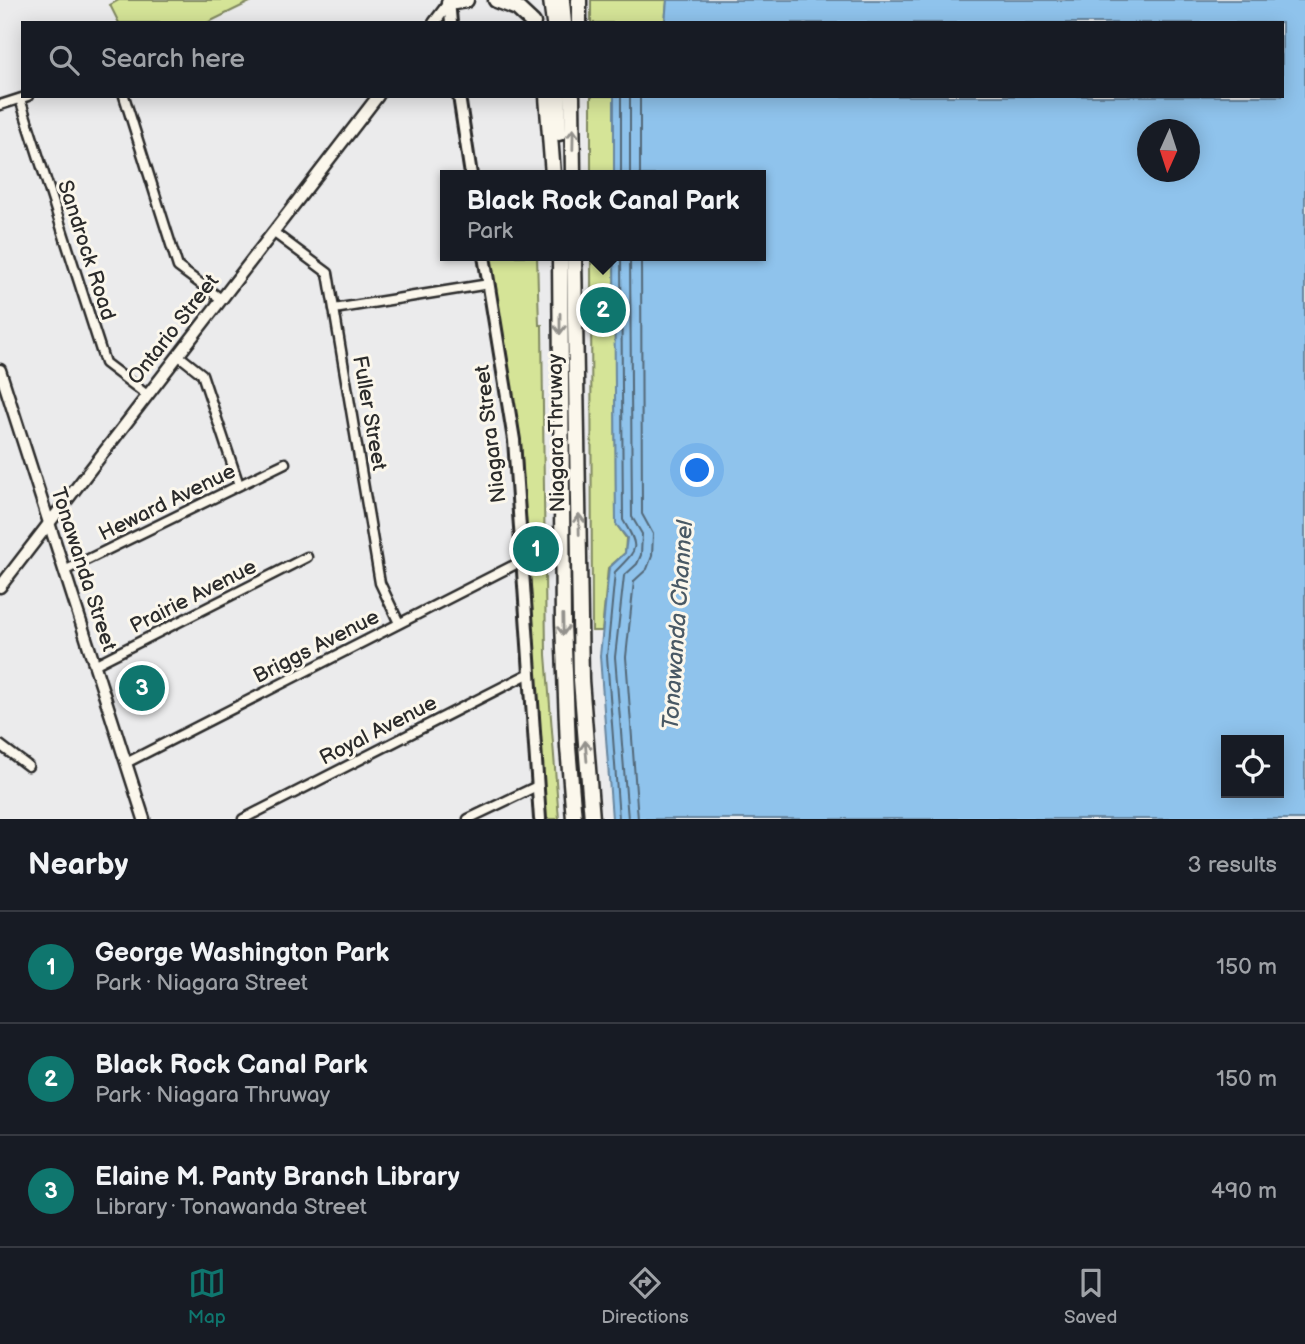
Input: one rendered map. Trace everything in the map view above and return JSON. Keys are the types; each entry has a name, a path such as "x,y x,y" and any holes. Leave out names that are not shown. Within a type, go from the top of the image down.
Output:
{"highway":[{"path":"449,1 466,0"},
{"path":"496,0 517,8 531,21"},
{"path":"551,0 554,21"},
{"path":"562,0 564,21"},
{"path":"579,0 579,21"},
{"path":"547,98 553,170"},
{"path":"558,98 559,170"},
{"path":"573,170 574,98"},
{"name":"Niagara Thruway","path":"560,261 564,658 574,819"},
{"name":"Niagara Thruway","path":"573,261 581,680 592,819"}],"main road":[{"path":"449,1 451,21"},
{"path":"459,98 470,170"},
{"name":"Niagara Street","path":"486,261 514,440 540,819"}],"street":[{"path":"435,21 449,1"},
{"path":"0,105 21,98"},
{"name":"Sandrock Road","path":"24,98 105,363 147,395"},
{"path":"125,98 178,267 221,299"},
{"name":"Ontario Street","path":"0,587 376,98"},
{"name":"Fuller Street","path":"273,232 328,272 380,583 399,623"},
{"path":"334,309 489,284"},
{"path":"178,355 202,374 239,485"},
{"name":"Tonawanda Street","path":"0,370 144,819"},
{"name":"Heward Avenue","path":"64,572 285,463"},
{"name":"Prairie Avenue","path":"94,665 307,557"},
{"name":"Briggs Avenue","path":"126,763 522,561"},
{"name":"Royal Avenue","path":"243,819 530,673"},
{"path":"0,745 27,766"},
{"path":"468,819 537,786"}],"green space":[{"path":"119,0 254,0 211,21 118,21 110,5"},
{"path":"591,0 667,0 665,21 591,21"},
{"path":"591,98 614,98 615,170 591,170"},
{"path":"491,261 537,261 539,325 542,325 546,655 559,819 546,819 521,443"},
{"path":"591,261 615,261 616,524 626,538 625,553 608,568 602,631 592,631"}],"water":[{"name":"Tonawanda Channel","path":"667,0 1305,0 1305,819 612,819 600,656 609,568 625,553 627,538 616,524 614,261 766,261 766,170 614,170 614,98 1284,98 1284,21 665,21"}],"place":[{"name":"Black Rock Canal Park","path":"603,310"},
{"name":"George Washington Park","path":"536,549"},
{"name":"Elaine M. Panty Branch Library","path":"142,688"}]}
